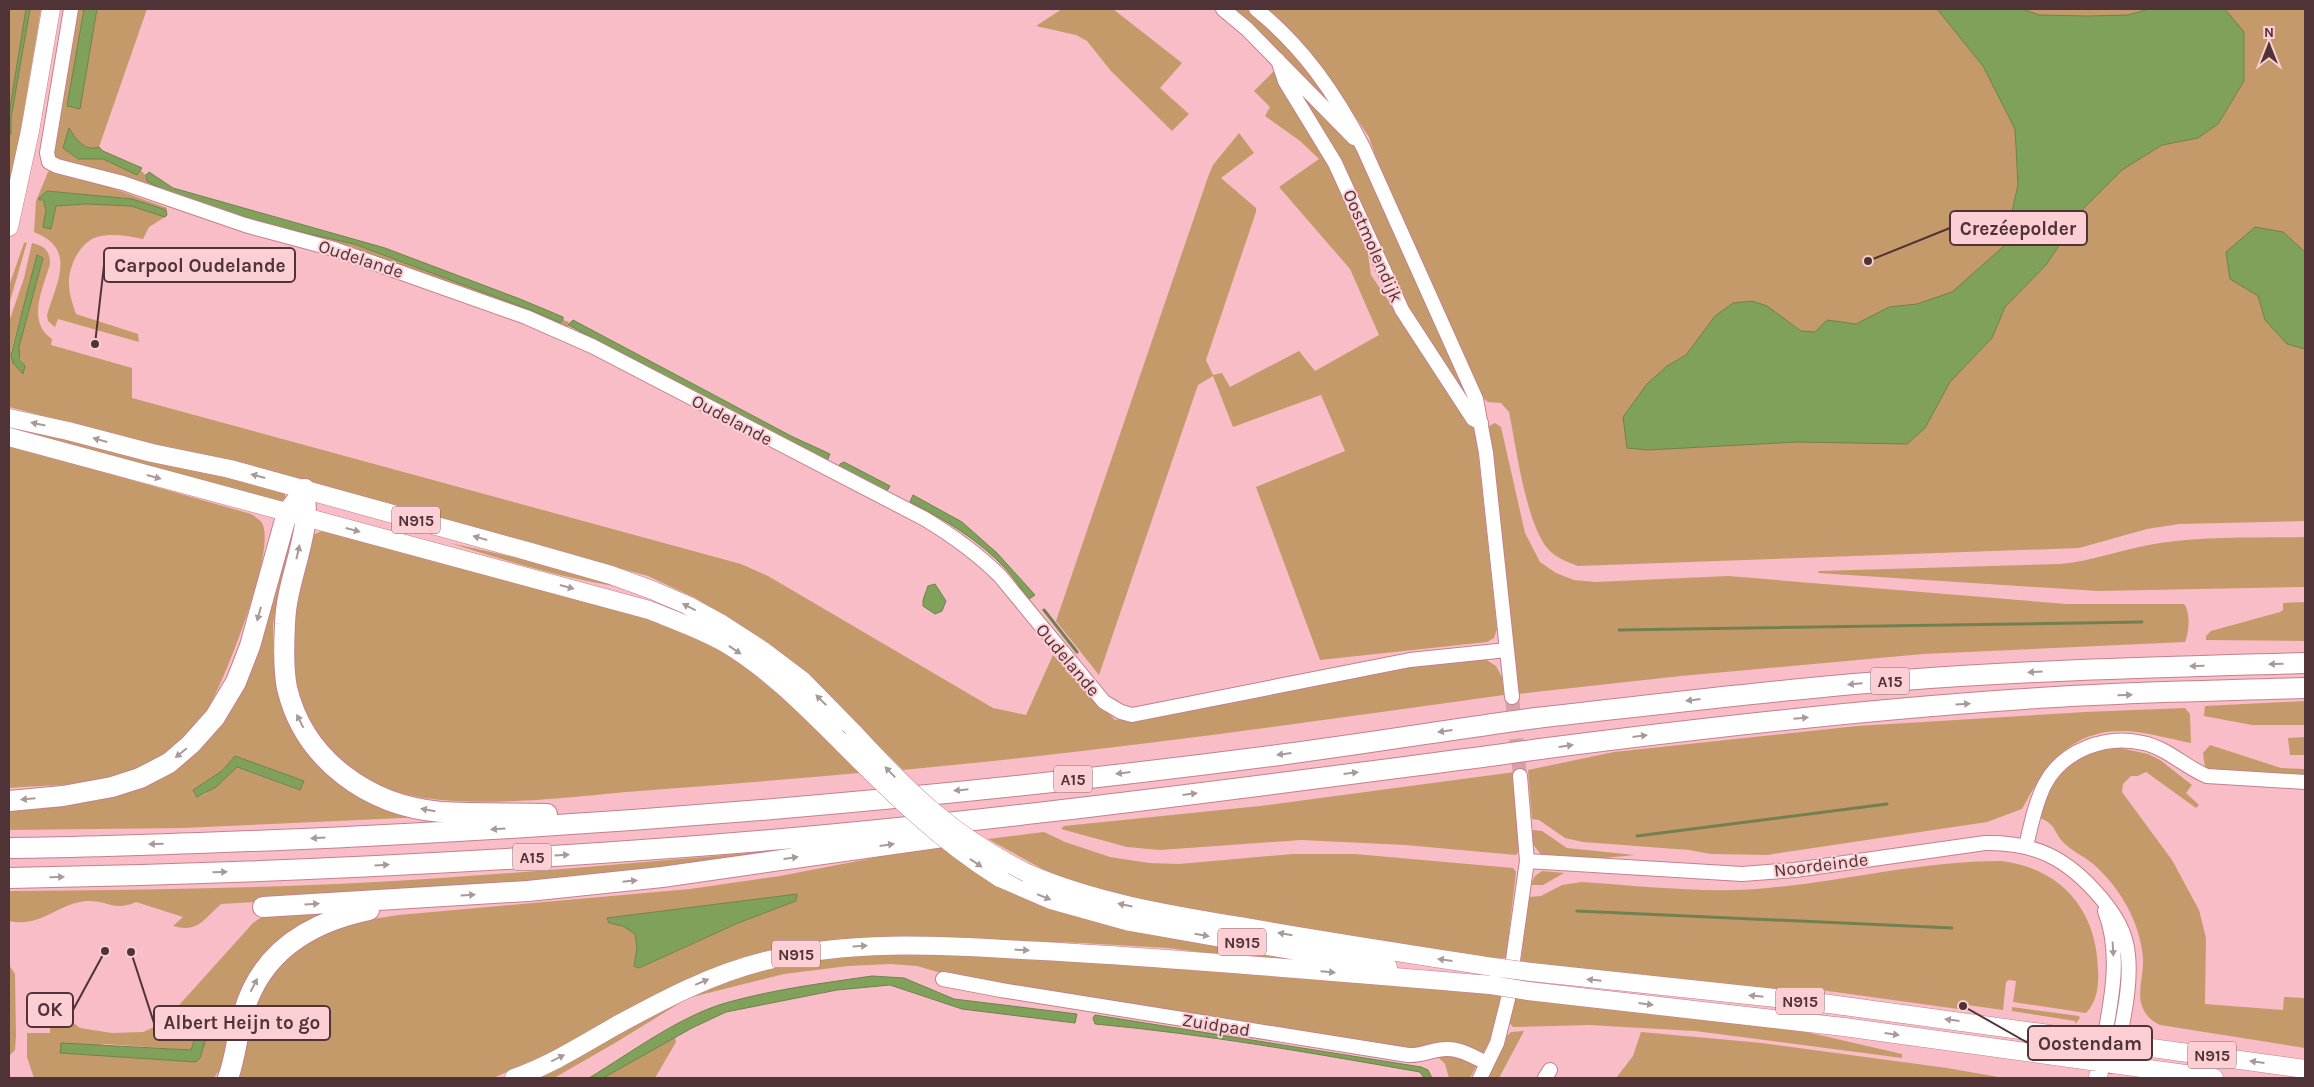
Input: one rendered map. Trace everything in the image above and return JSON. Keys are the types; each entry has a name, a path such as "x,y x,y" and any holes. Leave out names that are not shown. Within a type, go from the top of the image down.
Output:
{"highway":[{"name":"A15","path":"9,801 63,796 112,787 140,778 169,763 191,744 214,717 236,682 305,490"},
{"name":"A15","path":"296,515 284,622 287,686 293,708 308,736 322,756 344,777 373,795 404,805 440,812 651,818"},
{"name":"A15","path":"9,848 250,841 466,831 651,818 1082,778 1286,754 1536,718 1891,680 2103,668 2305,663"},
{"name":"A15","path":"9,878 248,871 468,861 686,847 1055,810 1737,724 1901,708 2036,698 2305,688"},
{"name":"A15","path":"263,907 528,891 662,877 1014,828 1055,810"},
{"name":"A15","path":"228,1078 252,986 263,969 280,951 307,932 335,918 396,906 420,898"}],"main road":[{"path":"9,228 30,131 51,9"},
{"name":"N915","path":"9,418 143,451 230,469 612,575 687,605 722,624 762,650 803,682 890,772 946,824 990,854 1027,873 1081,894 1151,910 1305,938 1494,967 1822,1003 2112,1041 2305,1069"},
{"name":"N915","path":"9,438 605,597 688,625 723,642 762,668 803,703 917,816 952,845 1000,878 1051,900 1130,922 1491,985 1844,1027 2107,1071 2214,1078"},
{"name":"N915","path":"514,1078 565,1055 667,998 702,982 766,961 859,946 981,948 1104,954 1491,985"},
{"name":"Noordeinde","path":"2107,1071 2112,1041"}],"street":[{"name":"Oudelande","path":"71,9 47,153 49,162 57,166 123,183 245,225 334,250 424,280 526,317 592,346 926,519 956,538 981,556 1000,576 1104,702 1121,712 1132,715 1410,660 1507,650"},
{"name":"Oostmolendijk","path":"1223,9 1278,60 1363,147"},
{"name":"Oostmolendijk","path":"1256,9 1298,47 1322,76 1345,113 1363,147 1476,399 1486,452 1512,697"},
{"name":"Oostmolendijk","path":"1278,60 1285,82 1335,162 1402,310 1472,419 1481,423"},
{"path":"2026,846 2039,797 2056,770 2069,757 2086,747 2106,742 2124,740 2144,742 2169,753 2207,776 2305,782"},
{"path":"1514,960 1527,862 1520,776"},
{"name":"Noordeinde","path":"1527,862 1742,874 1795,870 1985,843 2006,843 2026,846 2067,864 2082,876 2115,915 2124,935 2128,954 2129,975 2112,1041"},
{"name":"Zuidpad","path":"943,979 1001,990 1408,1055 1421,1056 1435,1051 1456,1050 1487,1063"},
{"path":"1480,1078 1497,1043 1508,999"}],"shaded area":[{"path":"9,9 26,9 9,114"},
{"path":"26,9 30,9 11,118 11,134 9,134 9,114"},
{"path":"30,9 41,9 16,158 9,185 9,134 11,133 11,118"},
{"path":"75,9 84,9 67,106 80,108 97,9 147,9 99,147 93,149 78,143 69,129 63,148 77,159 103,159 137,175 140,170 146,175 147,181 205,206 284,228 354,244 533,311 560,323 563,320 569,322 567,331 56,162 52,155"},
{"path":"84,9 97,9 80,109 67,106"},
{"path":"1062,9 1113,9 1182,63 1160,88 1189,114 1172,131 1111,71 1087,41 1076,35 1036,26"},
{"path":"1230,9 1250,9 1300,57 1344,118"},
{"path":"1264,9 2305,9 2305,521 2179,524 2147,529 2079,548 1578,566 1562,559 1548,549 1540,537 1534,522 1523,484 1509,412 1501,403 1488,402 1482,397 1379,167 1369,137 1325,72"},
{"path":"1937,9 2022,9 2039,15 2088,16 2128,15 2149,9 2225,9 2244,32 2244,81 2218,124 2198,138 2162,145 2122,170 2084,208 2046,265 2005,307 1992,338 1950,382 1925,428 1907,444 1797,442 1648,450 1627,448 1623,417 1647,384 1667,366 1686,355 1715,316 1733,303 1752,301 1767,306 1801,331 1815,332 1827,320 1856,324 1889,307 1917,304 1952,292 2004,246 2018,185 2015,129 1983,66"},
{"path":"1275,70 1328,157 1366,241 1371,275 1472,424 1476,433 1497,629 1494,638 1487,642 1320,660 1256,487 1345,451 1321,395 1233,427 1213,376 1198,385 1099,675 1056,621 1208,177 1213,165 1239,133 1254,153 1221,178 1256,208 1256,212 1206,360 1213,375 1222,373 1230,387 1299,351 1315,371 1379,335 1350,269 1279,187 1319,159 1300,141 1265,116 1270,107 1254,91"},
{"path":"1288,75 1357,145 1473,406 1405,307"},
{"path":"69,128 81,144 89,148 99,147 103,151 142,168 137,175 103,159 78,159 63,148"},
{"path":"52,170 61,175 101,184 167,208 166,210 132,199 47,191 43,196 40,196 46,208 44,227 51,228 56,206 86,204 131,206 165,217 149,227 143,239 114,235 97,237 91,240 85,244 76,256 69,277 71,299 76,314 138,334 139,342 58,319 55,327 48,321 47,315 59,278 60,257 56,247 47,239 34,232 36,201 48,172"},
{"path":"149,172 173,188 385,248 520,299 563,317 563,320 560,323 533,311 354,244 284,228 174,196 147,181 146,175"},
{"path":"47,191 132,199 166,210 167,215 165,217 131,206 86,204 56,206 51,229 43,227 46,210 43,200 39,200"},
{"path":"2255,227 2283,232 2305,252 2305,349 2287,344 2265,320 2258,296 2230,279 2226,252"},
{"path":"27,242 9,305 9,286 24,243"},
{"path":"32,243 46,249 50,264 41,294 38,314 44,332 52,339 51,345 132,368 132,398 741,564 768,576 993,708 1026,715 1053,655 1115,720 1149,716 1326,681 1458,660 1485,659 1496,666 1502,677 1504,695 1129,745 903,770 835,702 775,648 695,598 648,576 271,473 143,447 103,432 9,407 9,322 24,278","holes":["38,255 43,258 19,347 19,354 23,364 11,355 11,351"]},
{"path":"37,255 43,258 19,347 20,360 25,366 23,374 13,363 11,355"},
{"path":"573,320 791,436 830,454 827,461 568,325"},
{"path":"1495,423 1501,427 1525,533 1540,562 1556,573 1574,580 1596,582 1728,576 2066,604 2184,604 2188,612 2188,628 2185,642 1923,654 1681,676 1518,694 1487,432 1489,426"},
{"path":"9,426 35,433 76,437 285,493 285,498 282,502 9,434"},
{"path":"9,442 114,475 251,514 262,523 265,537 256,584 238,641 211,703 197,725 178,744 131,772 82,783 9,788"},
{"path":"844,462 890,486 887,491 839,467"},
{"path":"913,495 962,522 997,553 1035,595 1029,599 1005,568 972,539 910,502"},
{"path":"291,527 293,529 273,624 273,653 282,699 314,756 425,817 183,828 9,830 9,808 74,802 214,729","holes":["235,756 304,781 299,790 236,767 205,794 197,797 193,790 222,771"]},
{"path":"322,531 331,531 617,606 696,637 739,662 804,715 859,773 502,802 437,800 408,795 383,787 370,781 345,763 323,741 306,715 294,682 292,642 296,601 308,542 315,534"},
{"path":"2305,537 2305,587 2098,591 1818,573 1819,571 2060,564 2147,545 2178,541 2214,538"},
{"path":"450,543 545,564 621,587 535,568"},
{"path":"935,584 946,601 942,611 935,614 923,606 923,600 928,586"},
{"path":"2305,602 2305,641 2206,640 2206,636 2211,631 2280,612 2283,610 2283,603"},
{"path":"2305,701 2305,725 2252,725 2204,716 2205,706"},
{"path":"2185,708 2190,714 2191,743 2126,731 2106,732 2089,736 2075,743 2050,765 2022,809 1987,822 1767,855 1711,854 1689,850 1583,842 1565,838 1539,820 1532,819 1528,770 1614,752 1857,726"},
{"path":"2305,737 2305,755 2290,755 2288,738"},
{"path":"2210,745 2281,768 2305,769 2305,776 2218,773 2205,768 2203,753"},
{"path":"2111,746 2148,754 2160,760 2192,785 2186,793 2199,805 2196,808 2146,772 2138,776 2131,776 2123,784 2122,792 2172,860 2199,910 2206,938 2205,1004 2283,1010 2284,997 2305,998 2305,1048 2160,1025 2146,1014 2140,998 2143,963 2141,944 2133,918 2126,905 2102,872 2067,846 2049,823 2038,817 2053,784 2063,768 2085,753"},
{"path":"235,756 304,781 300,790 237,767 216,787 197,797 193,790 222,771"},
{"path":"1515,772 1519,825 1518,852 1516,855 1405,845 1301,840 1160,850 1127,847 1061,829 1064,826 1260,806"},
{"path":"1533,830 1542,831 1567,848 1635,855 1573,861 1542,856 1532,843"},
{"path":"1044,832 1065,842 1110,857 1149,863 1179,864 1293,854 1355,854 1513,868 1516,872 1506,958 1467,960 1103,895 1059,878 988,839"},
{"path":"875,841 517,887 221,904 200,924 189,928 173,926 183,917 136,902 116,906 87,901 67,906 31,921 9,921 9,891 225,888 387,881 604,866"},
{"path":"941,845 1368,969 1261,960 1168,948 1081,943 983,940 834,942 790,946 740,958 701,974 547,1054 493,1078 231,1078 252,1005 288,953 347,923 399,915 690,889 780,876","holes":["797,894 796,901 738,923 639,968 634,966 637,948 635,934 623,926 609,923 607,918"]},
{"path":"2001,861 2022,865 2058,883 2072,896 2083,911 2091,929 2096,948 2098,976 2095,998 2086,1013 2013,1002 2016,981 2009,980 2006,982 2003,1010 1960,1004 1958,1009 1799,987 1762,991 1564,970 1521,961 1527,900 1529,897 1541,896 1562,885 1582,882 1675,889 1745,890 1797,885 1942,864"},
{"path":"1542,871 1564,873 1543,885 1530,885 1535,876"},
{"path":"797,894 796,901 738,923 639,968 634,966 637,948 635,934 623,926 609,923 607,918"},
{"path":"342,909 313,917 286,934 225,1072 218,1072 214,1078 34,1078 27,1057 27,1033 50,1033 50,1023 71,1021 80,1028 112,1033 143,1032 163,1023 253,923 266,914","holes":["204,1010 196,1062 60,1053 105,1044 191,1050"]},
{"path":"973,953 1172,962 1502,994 1492,1036 1470,1078 1449,1078 1445,1064 1437,1056 1423,1049 1353,1041 941,973 917,966 890,964 848,966 784,974 688,998 554,1078 525,1078 626,1026 729,979 774,966 847,954"},
{"path":"9,965 15,974 16,1036 15,1050 9,1056"},
{"path":"872,976 904,978 954,999 1077,1014 1075,1023 962,1009 890,985 837,990 726,1012 692,1028 603,1078 589,1078 657,1035 711,1008 764,993"},
{"path":"1513,996 1793,1029 1902,1054 1902,1058 1695,1031 1589,1025 1513,1027 1509,1022"},
{"path":"2012,1007 2079,1016 2080,1018 2075,1024 2075,1021 2012,1011"},
{"path":"204,1010 214,1013 200,1058 196,1062 60,1053 61,1043 191,1050"},
{"path":"1095,1015 1421,1067 1428,1070 1432,1078 1424,1078 1420,1072 1298,1051 1177,1033 1095,1024 1093,1018"},
{"path":"1524,1031 1499,1078 1485,1078 1503,1040 1511,1032"},
{"path":"1641,1032 1762,1043 1947,1068 2004,1078 1616,1078 1633,1056"},
{"path":"675,1037 676,1042 655,1078 603,1078"}],"waterway":[{"path":"1044,610 1077,652"},
{"path":"1619,630 2142,622"},
{"path":"1637,836 1887,804"},
{"path":"1577,911 1952,928"}],"tunnel":[{"path":"1512,697 1520,776"}],"place":[{"name":"Crezéepolder","path":"1868,261"},
{"name":"Carpool Oudelande","path":"95,344"},
{"name":"OK","path":"105,951"},
{"name":"Albert Heijn to go","path":"131,952"},
{"name":"Oostendam","path":"1963,1006"}]}
